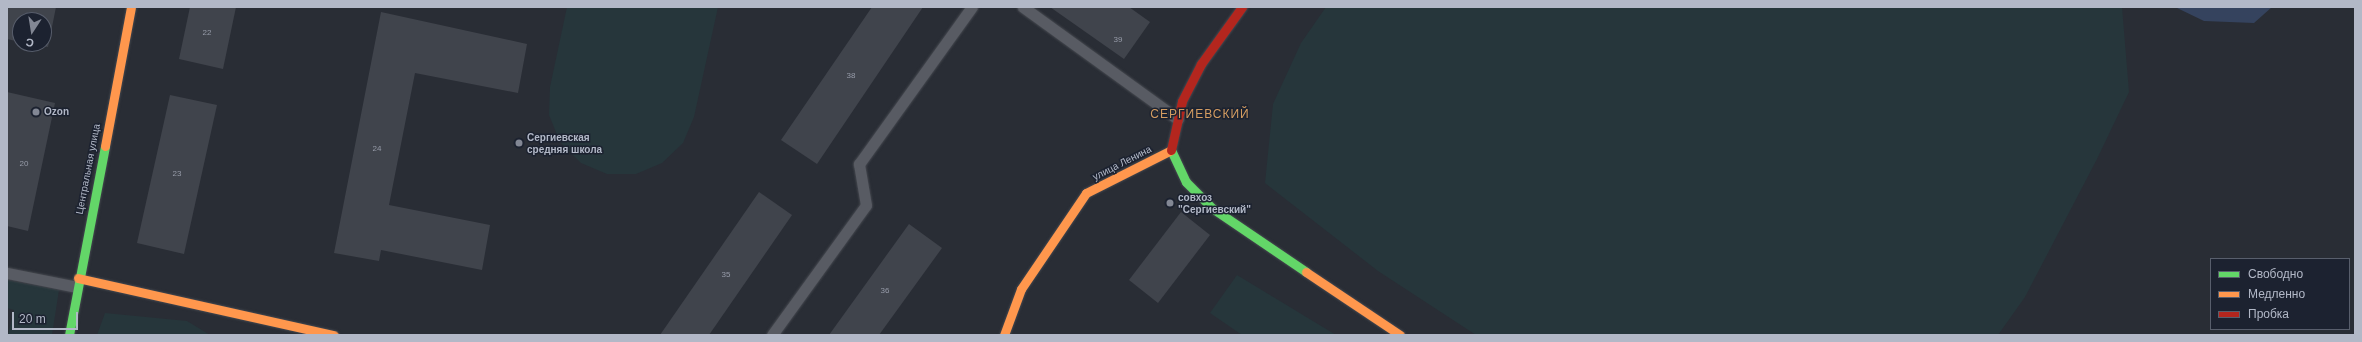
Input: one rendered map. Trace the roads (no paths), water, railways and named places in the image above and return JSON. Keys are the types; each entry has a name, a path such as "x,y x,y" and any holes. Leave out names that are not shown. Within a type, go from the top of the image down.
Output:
{"street":[{"name":"Центральная улица","path":"68,335 131,7"},
{"path":"1242,7 1201,64 1182,101 1171,150 1186,182 1212,208 1400,335"},
{"name":"улица Ленина","path":"1004,335 1020,289 1086,193 1171,150"},
{"path":"77,283 334,335"}],"lane":[{"path":"772,335 866,205 859,164 972,7"},
{"path":"1023,7 1178,118"},
{"path":"7,273 77,283"}],"water":[{"path":"2175,7 2272,7 2254,23 2204,21"}],"place":[{"name":"Ozon","path":"36,112"},
{"name":"Сергиевская средняя школа","path":"519,143"},
{"name":"совхоз \"Сергиевский\"","path":"1170,203"}],"district":[{"name":"СЕРГИЕВСКИЙ","path":"1200,115"}]}
